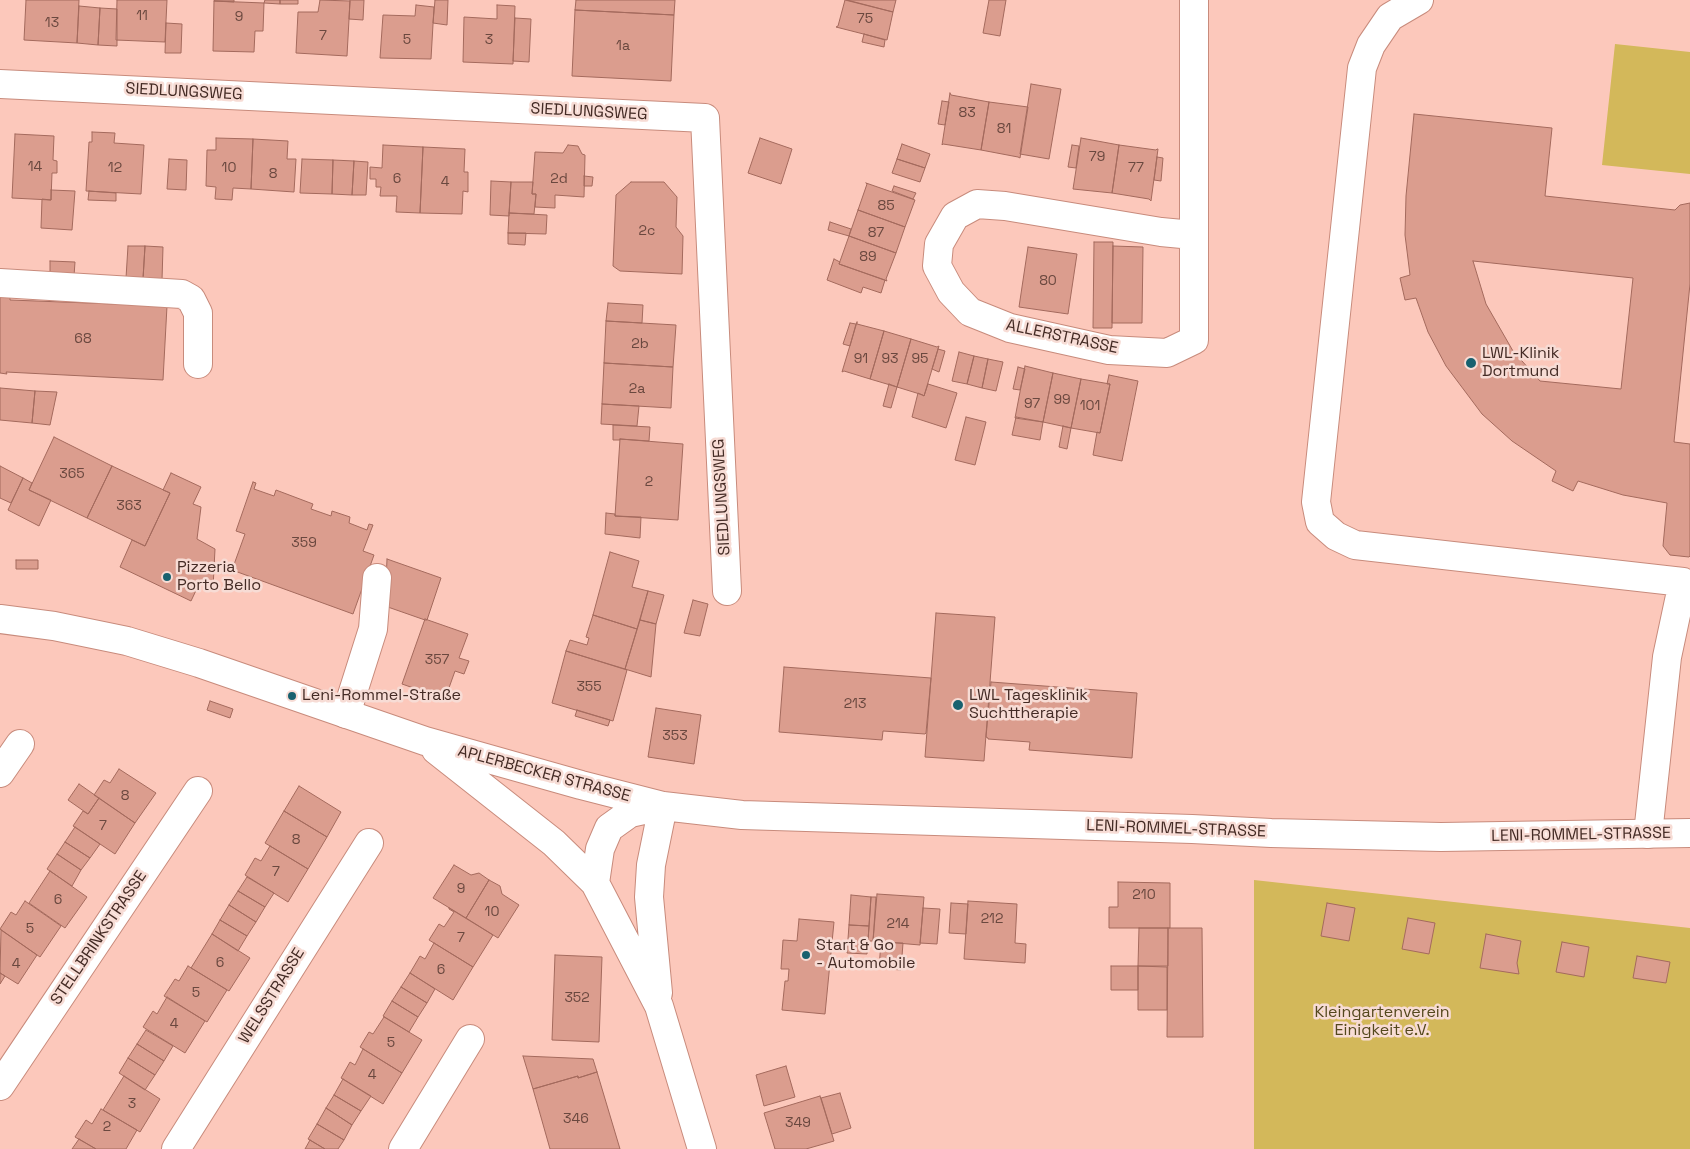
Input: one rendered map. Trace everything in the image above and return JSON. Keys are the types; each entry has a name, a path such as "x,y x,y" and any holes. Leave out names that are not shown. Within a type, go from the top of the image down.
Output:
{"street":[{"name":"ALLERSTRASSE","path":"1193,235 1161,232 1005,206 977,204 955,216 939,244 937,266 951,292 970,312 1010,328 1109,350 1168,353 1194,340 1194,0"},
{"path":"1419,0 1390,17 1370,45 1362,68 1316,502 1320,522 1336,536 1355,545 1682,582 1668,658 1648,834"},
{"name":"SIEDLUNGSWEG","path":"0,84 705,118 727,591"},
{"path":"0,283 182,294 191,299 198,313 198,364"},
{"path":"346,714 374,629 377,578"},
{"name":"APLERBECKER STRASSE","path":"0,619 54,626 127,641 199,663 424,741 663,806"},
{"name":"APLERBECKER STRASSE","path":"424,741 554,843 596,882 659,1006 702,1149"},
{"path":"0,774 20,744"},
{"name":"STELLBRINKSTRASSE","path":"0,1086 198,791"},
{"name":"LENI-ROMMEL-STRASSE","path":"663,806 742,815 1182,828 1271,833 1441,837 1690,833"},
{"name":"APLERBECKER STRASSE","path":"596,882 600,850 609,828 630,813 663,806"},
{"name":"APLERBECKER STRASSE","path":"659,1006 649,897 651,865 663,806"},
{"name":"WELSSTRASSE","path":"176,1149 369,843"},
{"path":"403,1149 470,1040"}],"green space":[{"path":"1615,44 1690,52 1690,174 1602,165"},
{"name":"Kleingartenverein Einigkeit e.V.","path":"1254,880 1690,928 1690,1149 1254,1149"}],"building":[{"path":"26,0 79,0 77,43 24,40"},
{"path":"117,0 167,0 165,42 116,40"},
{"path":"234,0 234,2 214,1"},
{"path":"265,0 280,0 280,4 264,3"},
{"path":"280,0 298,0 298,4 280,4"},
{"path":"320,0 350,1 347,56 296,53 298,12 318,12"},
{"path":"350,0 364,0 363,20 349,19"},
{"path":"435,0 448,0 447,25 433,23"},
{"path":"576,0 675,0 674,15 575,10"},
{"path":"845,0 893,12 887,40 836,27 838,26"},
{"path":"847,0 896,0 893,12"},
{"path":"989,0 1006,0 1000,36 983,33"},
{"path":"214,1 264,3 263,31 255,31 254,52 213,51"},
{"path":"416,5 434,7 431,59 380,58 383,15 415,16"},
{"path":"497,5 515,6 513,64 463,62 464,17 497,19"},
{"path":"79,6 100,8 98,45 77,43"},
{"path":"100,8 117,9 117,46 98,45"},
{"path":"575,10 674,15 671,81 572,76"},
{"path":"515,18 531,19 529,62 513,61"},
{"path":"166,23 182,24 181,53 165,53"},
{"path":"864,34 885,40 884,47 862,42"},
{"path":"1031,84 1061,89 1049,159 1020,154"},
{"path":"950,93 951,95 989,102 981,150 942,145"},
{"path":"942,101 949,102 945,125 938,124"},
{"path":"989,102 1028,107 1020,158 981,150"},
{"path":"1414,114 1552,128 1545,196 1675,210 1680,205 1690,203 1690,284 1674,442 1690,444 1689,557 1670,555 1663,546 1667,503 1623,495 1578,481 1573,491 1552,481 1556,471 1512,441 1482,414 1446,366 1428,332 1416,298 1405,300 1400,278 1410,275 1405,235 1406,196","holes":["1473,261 1633,278 1621,389 1540,381 1513,351 1486,304"]},
{"path":"92,132 115,133 114,143 144,145 141,194 86,191 89,142 92,142"},
{"path":"15,134 54,136 53,160 57,161 57,173 52,173 51,200 12,198"},
{"path":"216,138 253,139 251,189 233,188 232,200 215,199 216,187 206,186 207,150 216,150"},
{"path":"760,138 792,149 781,184 748,173"},
{"path":"1081,138 1119,145 1112,193 1073,189"},
{"path":"253,139 288,141 287,159 296,159 294,192 251,189"},
{"path":"902,144 930,154 925,168 897,159"},
{"path":"383,145 423,147 420,213 396,212 397,196 380,196 381,187 376,187 376,179 370,179 370,167 382,168"},
{"path":"568,145 578,146 582,154 585,155 584,197 555,195 555,208 535,207 536,194 532,194 535,152 563,153"},
{"path":"1072,145 1079,146 1076,168 1068,167"},
{"path":"1119,145 1158,149 1151,201 1149,199 1112,193"},
{"path":"423,147 465,149 464,172 468,172 468,192 463,191 462,214 420,213"},
{"path":"1157,157 1163,158 1161,181 1154,180"},
{"path":"169,159 187,160 186,190 167,189"},
{"path":"302,159 333,160 332,194 300,193"},
{"path":"897,159 925,168 920,182 892,173"},
{"path":"333,160 354,161 352,195 332,194"},
{"path":"354,161 368,162 366,195 352,195"},
{"path":"584,176 593,177 592,186 584,186"},
{"path":"491,181 511,182 509,216 490,215"},
{"path":"511,182 533,182 532,194 536,194 534,214 509,213"},
{"path":"631,182 664,182 677,197 676,227 683,236 682,274 620,271 613,266 616,195"},
{"path":"866,183 915,200 905,227 858,210"},
{"path":"894,186 916,193 913,199 892,191"},
{"path":"51,190 75,191 72,230 41,228 42,199 51,200"},
{"path":"89,191 116,193 116,201 88,200"},
{"path":"858,210 905,227 896,253 849,236"},
{"path":"509,213 547,215 546,234 508,233"},
{"path":"830,222 851,229 849,236 828,230"},
{"path":"508,233 526,233 525,245 508,244"},
{"path":"849,236 896,253 886,279 887,281 839,264"},
{"path":"1094,242 1113,242 1112,328 1093,328"},
{"path":"128,246 145,246 143,279 126,278"},
{"path":"145,246 163,247 162,280 143,279"},
{"path":"1113,246 1143,247 1142,323 1112,323"},
{"path":"1028,247 1077,254 1068,314 1019,307"},
{"path":"834,259 840,262 839,264 885,280 881,293 863,287 861,293 827,280"},
{"path":"50,261 75,262 74,276 50,275"},
{"path":"0,295 10,296 10,300 167,306 163,380 0,373"},
{"path":"608,303 643,305 642,323 606,321"},
{"path":"606,321 676,325 673,367 604,363"},
{"path":"857,322 857,324 884,331 870,379 842,372"},
{"path":"850,323 856,324 850,346 843,344"},
{"path":"884,331 911,339 897,387 870,379"},
{"path":"911,339 939,346 924,396 897,387"},
{"path":"938,349 945,351 939,372 932,369"},
{"path":"959,352 974,356 967,384 952,381"},
{"path":"974,356 988,359 982,388 967,384"},
{"path":"988,359 1003,362 996,391 982,388"},
{"path":"604,363 673,367 671,408 602,404"},
{"path":"1025,366 1053,373 1043,422 1015,418"},
{"path":"1018,367 1025,369 1020,390 1013,389"},
{"path":"1053,373 1081,379 1071,428 1043,422"},
{"path":"1109,375 1138,381 1122,461 1093,455 1097,432 1100,433 1110,384 1107,384"},
{"path":"1081,379 1110,384 1100,433 1071,428"},
{"path":"889,384 897,387 891,408 883,406"},
{"path":"928,384 957,393 946,428 912,417 918,393 924,396"},
{"path":"0,388 35,391 32,423 0,420"},
{"path":"35,391 57,392 50,425 32,423"},
{"path":"602,404 639,406 637,426 601,424"},
{"path":"966,417 986,422 975,465 955,460"},
{"path":"1016,417 1043,422 1040,440 1012,435"},
{"path":"613,425 650,427 649,441 613,440"},
{"path":"1063,426 1071,428 1067,449 1059,447"},
{"path":"54,437 112,466 87,518 29,490"},
{"path":"620,439 683,444 678,520 615,516"},
{"path":"0,466 23,478 11,503 0,498"},
{"path":"112,466 170,493 145,546 87,518"},
{"path":"171,473 201,487 193,504 201,507 197,539 215,549 213,588 200,582 191,601 120,567 132,540 145,546 170,493 163,490"},
{"path":"23,478 32,483 29,490 51,500 39,526 8,510"},
{"path":"253,482 256,483 254,489 274,496 276,490 313,504 311,509 331,516 332,511 350,517 349,523 367,530 369,524 373,525 363,551 374,555 353,614 232,570 245,534 236,531"},
{"path":"606,513 615,514 615,516 641,517 640,538 605,534"},
{"path":"610,552 639,561 632,587 648,591 637,629 593,615"},
{"path":"387,559 441,578 427,620 385,606"},
{"path":"16,560 38,560 38,569 16,569"},
{"path":"648,591 664,595 656,624 640,620"},
{"path":"693,600 708,604 700,636 684,633"},
{"path":"936,613 995,617 984,761 925,757"},
{"path":"593,615 637,629 625,669 566,651 570,640 587,645 589,638 586,637"},
{"path":"425,619 468,634 459,658 469,661 464,674 455,671 445,699 402,684"},
{"path":"640,620 656,624 651,677 625,669"},
{"path":"566,651 627,670 613,721 552,703"},
{"path":"784,667 931,678 926,733 883,731 882,740 779,732"},
{"path":"991,682 1137,693 1132,758 1029,750 1030,742 988,739 986,737"},
{"path":"210,701 233,709 230,718 207,710"},
{"path":"656,708 701,715 694,764 648,757"},
{"path":"577,710 610,720 608,726 575,716"},
{"path":"119,769 156,793 135,823 94,795 104,780 110,783"},
{"path":"79,784 99,798 88,814 68,800"},
{"path":"299,786 341,812 327,837 284,811"},
{"path":"99,798 135,823 115,854 73,826 83,811 88,814"},
{"path":"284,811 327,837 308,869 265,843"},
{"path":"75,827 100,844 90,858 65,842"},
{"path":"65,842 90,858 81,870 57,854"},
{"path":"270,846 308,869 288,902 245,875 255,858 261,861"},
{"path":"57,854 81,870 72,886 47,869"},
{"path":"454,865 471,875 479,873 489,880 466,918 433,898"},
{"path":"50,871 87,897 65,928 29,903"},
{"path":"247,877 274,893 265,907 238,891"},
{"path":"489,880 500,886 502,894 519,905 498,938 466,918"},
{"path":"1118,882 1170,883 1170,928 1109,928 1109,907 1118,907"},
{"path":"238,891 265,907 256,922 229,905"},
{"path":"877,894 924,897 920,945 873,941"},
{"path":"851,895 871,897 869,926 849,925"},
{"path":"871,897 876,897 873,941 868,941"},
{"path":"25,901 61,926 40,957 0,929 11,912 16,915"},
{"path":"968,901 1017,904 1015,943 1026,944 1025,963 964,959"},
{"path":"951,903 968,904 966,934 949,933"},
{"path":"1327,903 1355,908 1349,941 1321,936"},
{"path":"229,905 256,922 247,936 220,920"},
{"path":"449,908 493,935 473,967 429,940 439,924 444,927 454,912"},
{"path":"923,908 940,909 937,944 920,943"},
{"path":"1408,918 1435,923 1429,954 1402,949"},
{"name":"Start & Go - Automobile","path":"799,919 834,922 825,1014 782,1010 785,981 788,981 789,969 781,969 783,940 797,941"},
{"path":"220,920 247,936 238,951 212,934"},
{"path":"849,925 869,926 867,954 847,953"},
{"path":"1139,928 1168,928 1168,966 1138,966"},
{"path":"1168,928 1202,928 1203,1037 1167,1037"},
{"path":"1,930 37,955 18,984 0,973"},
{"path":"212,934 250,958 229,991 191,968"},
{"path":"1486,934 1521,941 1517,963 1519,974 1480,968"},
{"path":"881,942 903,943 901,970 879,968"},
{"path":"1562,942 1589,947 1584,977 1556,972"},
{"path":"434,943 473,967 453,1000 410,973 420,956 425,959"},
{"path":"555,955 602,957 599,1042 552,1040"},
{"path":"1637,956 1670,962 1666,983 1633,978"},
{"path":"188,966 227,990 207,1022 164,996 175,979 179,981"},
{"path":"1111,966 1138,966 1138,990 1111,990"},
{"path":"1138,966 1167,967 1167,1010 1138,1010"},
{"path":"0,973 5,976 0,984"},
{"path":"410,973 435,989 427,1003 401,987"},
{"path":"401,987 427,1003 418,1017 392,1001"},
{"path":"167,997 205,1021 185,1053 143,1027 153,1011 157,1014"},
{"path":"392,1001 418,1017 409,1032 383,1016"},
{"path":"384,1017 422,1040 402,1073 360,1047 369,1032 373,1034"},
{"path":"146,1030 173,1046 164,1061 137,1044"},
{"path":"137,1044 164,1061 155,1075 128,1058"},
{"path":"363,1049 402,1073 383,1104 341,1078 350,1062 355,1065"},
{"path":"523,1056 593,1059 597,1072 533,1089"},
{"path":"128,1058 155,1075 145,1090 119,1073"},
{"path":"786,1066 795,1097 764,1106 756,1075"},
{"path":"597,1072 620,1149 550,1149 533,1089"},
{"path":"124,1076 160,1099 140,1132 103,1110"},
{"path":"343,1079 371,1096 361,1111 334,1095"},
{"path":"840,1093 851,1128 832,1134 821,1098"},
{"path":"334,1095 361,1111 352,1125 326,1108"},
{"path":"820,1096 834,1141 806,1149 775,1149 764,1113"},
{"path":"326,1108 352,1125 344,1140 317,1124"},
{"path":"101,1109 137,1130 126,1149 96,1149 75,1137 86,1120 92,1124"},
{"path":"317,1124 344,1140 338,1149 325,1149 308,1139"},
{"path":"79,1139 96,1149 72,1149"},
{"path":"310,1140 325,1149 305,1149"}],"place":[{"name":"LWL-Klinik Dortmund","path":"1471,363"},
{"name":"Pizzeria Porto Bello","path":"167,577"},
{"name":"Leni-Rommel-Straße","path":"292,696"},
{"name":"LWL Tagesklinik Suchttherapie","path":"958,705"},
{"name":"Start & Go - Automobile","path":"806,955"}]}
